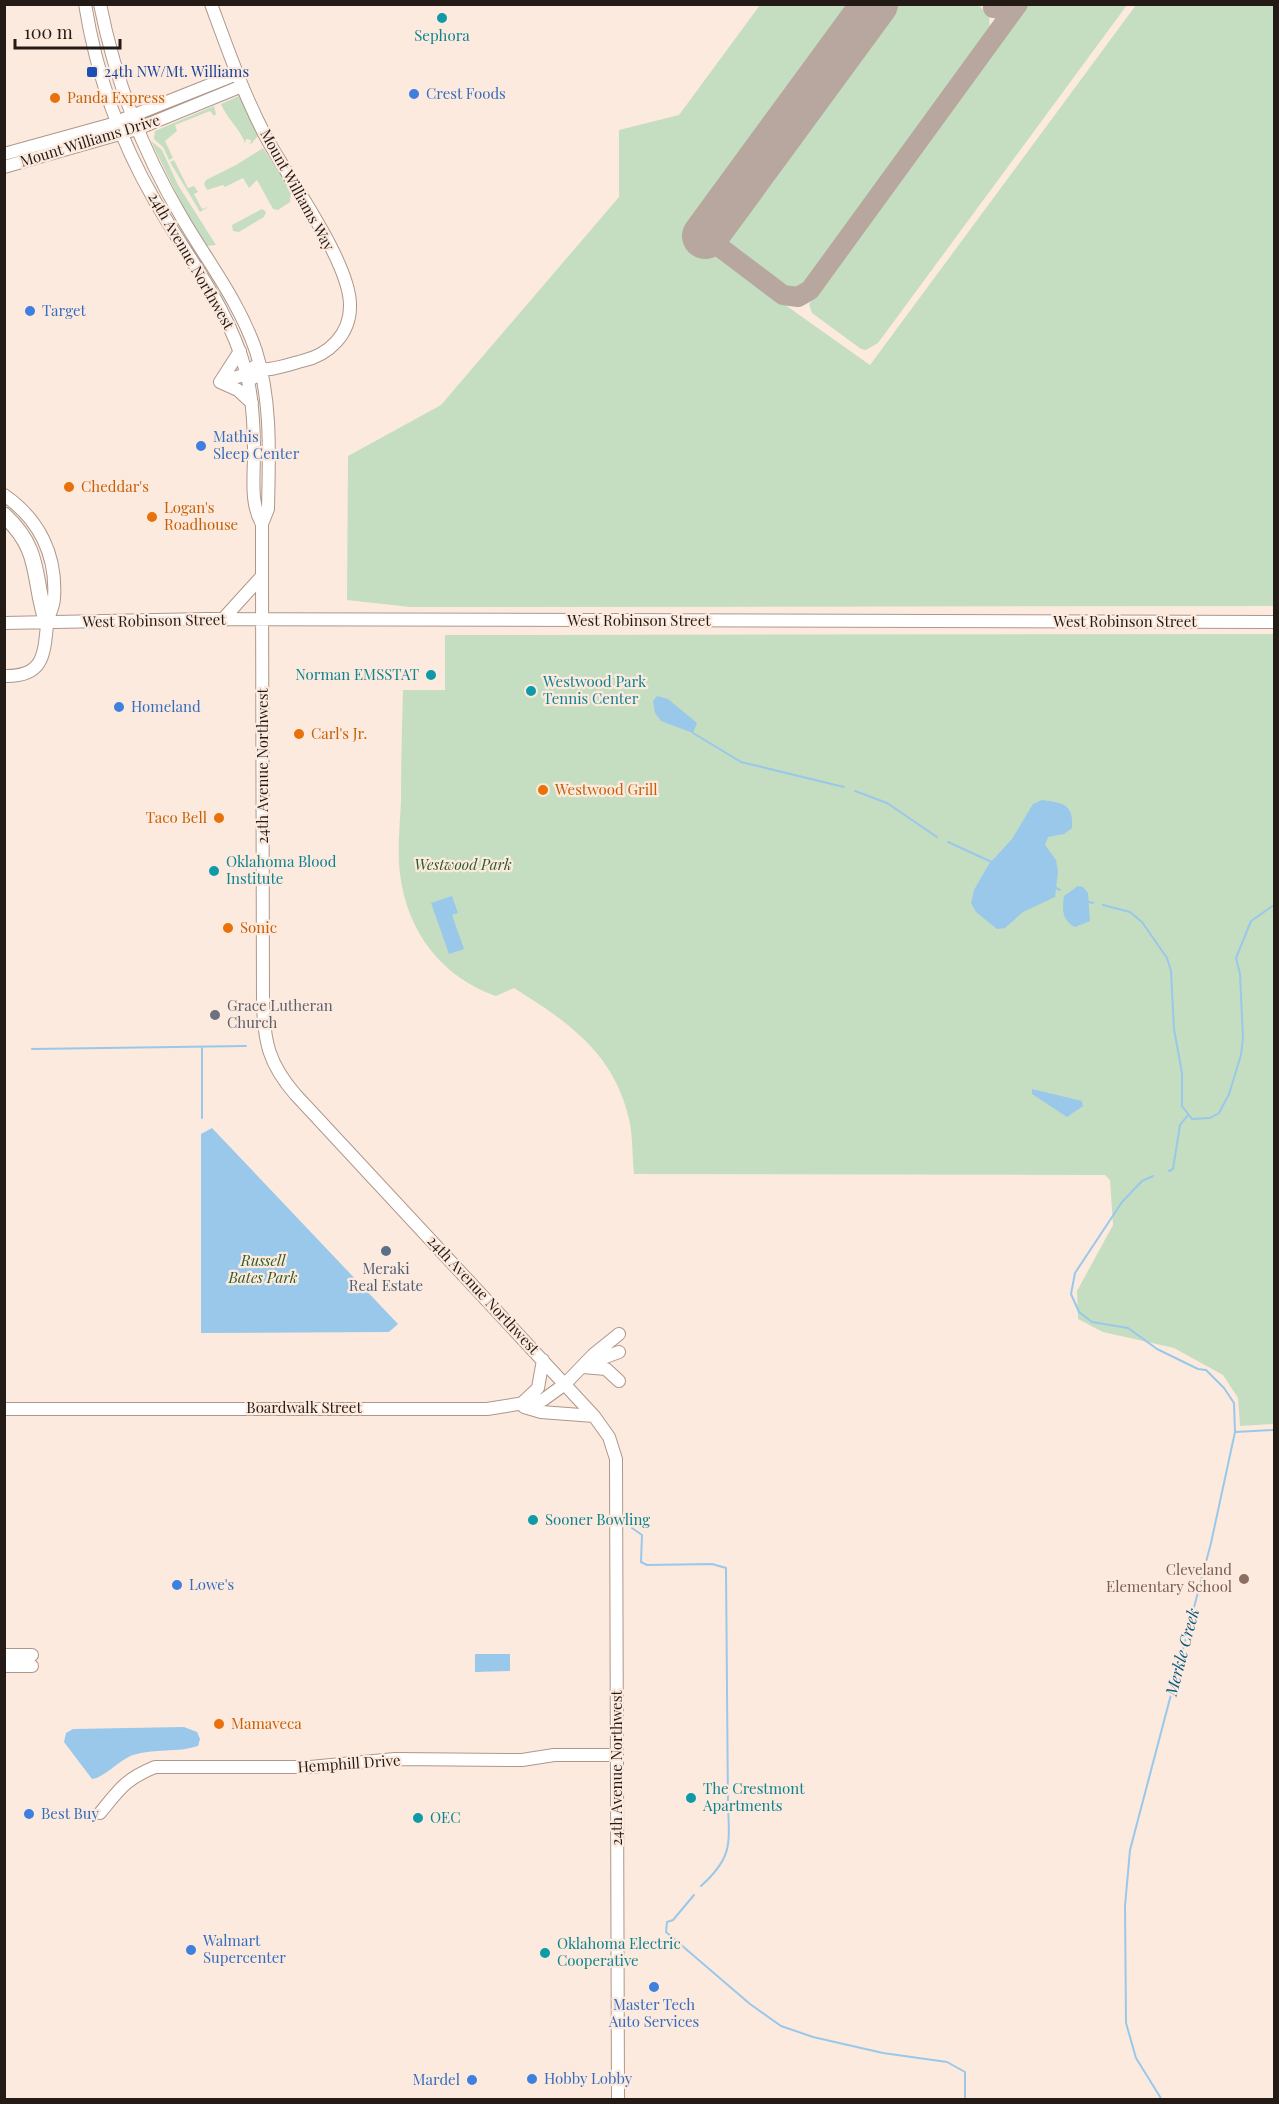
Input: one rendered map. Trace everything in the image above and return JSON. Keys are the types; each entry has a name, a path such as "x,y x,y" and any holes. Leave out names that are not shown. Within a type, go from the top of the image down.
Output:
{"highway":[{"path":"4,514 24,538 34,558 39,599 47,623"}],"main road":[{"name":"24th Avenue Northwest","path":"85,4 95,53 120,128 153,198 221,308 240,351 252,403 254,510 262,524"},
{"name":"24th Avenue Northwest","path":"100,4 111,52 137,129 165,189 232,298 256,352 266,396 269,456 268,509 262,524 263,1004 266,1047 278,1072 295,1094 594,1416 609,1437 616,1459 618,2100"},
{"name":"Mount Williams Way","path":"211,4 239,80 267,138 321,229 349,294 348,318 335,345 318,357 261,370"},
{"name":"Mount Williams Drive","path":"4,154 120,128 137,129 239,80"},
{"name":"Mount Williams Drive","path":"4,167 120,128 132,117 239,80"},
{"path":"221,308 238,325 252,366 261,370"},
{"path":"220,382 240,351"},
{"path":"256,352 285,365 273,378 266,396"},
{"path":"220,382 247,374 254,378 257,386 261,430 269,456"},
{"path":"220,382 238,390 252,403"},
{"path":"4,495 18,504 36,524 50,554 54,600 47,623 47,646 40,662 28,673 4,676"},
{"path":"223,619 262,576"},
{"name":"West Robinson Street","path":"4,623 223,619 1275,622"},
{"name":"Boardwalk Street","path":"4,1409 487,1409 520,1405 538,1402 565,1384 586,1365 593,1355 619,1334"},
{"path":"586,1365 619,1352"},
{"path":"543,1360 538,1388 520,1405 541,1412 594,1416"},
{"path":"586,1365 606,1369 619,1381"},
{"path":"4,1655 32,1660 4,1666"},
{"name":"Hemphill Drive","path":"100,1813 122,1784 155,1767 299,1767 379,1760 522,1760 554,1755 616,1755"}],"green space":[{"path":"895,4 978,5 989,15 990,30 805,284 796,291 787,290 733,250 729,242 729,230"},
{"path":"760,5 855,5 684,239 709,257 712,253 870,365 1136,5 1274,5 1274,606 410,607 347,600 348,456 441,405 619,197 619,130 679,115"},
{"path":"1026,5 1127,5 878,343 866,350 861,349 812,313 809,304"},
{"path":"239,96 258,136 250,145 251,140 246,139 245,143 221,104"},
{"path":"214,106 216,114 214,116 210,111 175,125 177,131 165,141 173,158 169,160 163,147 154,139 155,131"},
{"path":"151,141 162,150 178,185 216,245 206,246 191,224"},
{"path":"263,148 291,190 290,202 278,210 273,209 257,180 249,188 243,178 225,187 223,185 207,190 204,184 206,180"},
{"path":"174,160 188,188 194,186 198,192 194,194 202,209 208,207 200,212 170,162"},
{"path":"262,209 266,212 264,217 239,232 233,231 232,225"},
{"name":"Westwood Park","path":"1274,634 1274,1424 1240,1426 1238,1398 1223,1375 1174,1348 1103,1332 1078,1319 1077,1291 1113,1225 1110,1180 1105,1175 634,1174 629,1119 622,1096 612,1075 600,1058 570,1027 514,988 496,996 476,988 443,964 419,933 404,895 399,856 403,690 445,690 445,635"}],"water":[{"path":"657,696 668,699 697,723 693,733 661,721 655,713 653,701"},
{"path":"1042,800 1066,806 1072,820 1072,828 1064,834 1048,837 1045,845 1056,860 1058,872 1055,897 1023,912 1005,928 997,929 976,912 971,903 974,890 989,864 1012,839 1033,804"},
{"path":"1078,886 1083,887 1088,893 1090,921 1075,927 1065,918 1063,901 1064,896"},
{"path":"452,896 458,913 452,915 464,949 449,954 431,903"},
{"path":"1032,1089 1082,1101 1083,1106 1067,1117 1032,1094"},
{"name":"Russell Bates Park","path":"212,1128 398,1324 389,1332 201,1333 201,1134"},
{"path":"475,1654 510,1654 510,1671 475,1672"},
{"path":"184,1727 197,1732 200,1739 198,1746 133,1755 101,1776 92,1779 64,1742 66,1733 73,1729"}],"waterway":[{"path":"693,733 741,762 844,787"},
{"path":"855,791 887,803 937,837"},
{"path":"948,842 994,863"},
{"path":"1054,887 1060,890"},
{"path":"1085,901 1093,903"},
{"name":"Merkle Creek","path":"1103,905 1130,912 1142,922 1167,958 1171,971 1174,1029 1182,1073 1182,1106 1192,1119 1210,1118 1219,1113 1229,1094 1241,1055 1243,1038 1240,974 1236,958 1251,921 1274,905"},
{"path":"32,1049 246,1046"},
{"path":"202,1048 202,1118"},
{"name":"Merkle Creek","path":"1169,1171 1173,1169 1180,1125 1188,1115"},
{"name":"Merkle Creek","path":"1153,1176 1142,1181 1122,1202 1075,1273 1071,1294 1079,1312 1092,1322 1128,1328 1157,1349 1198,1369 1206,1370 1224,1388 1234,1403 1235,1432 1211,1543 1130,1850 1125,1906 1126,2023 1136,2058 1162,2100"},
{"path":"1235,1432 1274,1430"},
{"path":"632,1528 642,1535 641,1562 647,1565 712,1564 726,1568 729,1832 723,1859 718,1868 701,1886"},
{"path":"694,1895 673,1920 667,1922 666,1932 750,2004 781,2026 813,2037 883,2053 947,2062 965,2072 965,2100"}],"taxiway":[{"path":"993,8 1007,9 1017,4"},
{"path":"705,236 783,295 798,297 810,290 1018,4"}],"runway":[{"path":"705,236 875,4"}],"place":[{"name":"Sephora","path":"442,18"},
{"name":"24th NW/Mt. Williams","path":"92,72"},
{"name":"Crest Foods","path":"414,94"},
{"name":"Panda Express","path":"55,98"},
{"name":"Target","path":"30,311"},
{"name":"Mathis Sleep Center","path":"201,446"},
{"name":"Cheddar's","path":"69,487"},
{"name":"Logan's Roadhouse","path":"152,517"},
{"name":"Norman EMSSTAT","path":"431,675"},
{"name":"Westwood Park Tennis Center","path":"531,691"},
{"name":"Homeland","path":"119,707"},
{"name":"Carl's Jr.","path":"299,734"},
{"name":"Westwood Grill","path":"543,790"},
{"name":"Taco Bell","path":"219,818"},
{"name":"Oklahoma Blood Institute","path":"214,871"},
{"name":"Sonic","path":"228,928"},
{"name":"Grace Lutheran Church","path":"215,1015"},
{"name":"Meraki Real Estate","path":"386,1251"},
{"name":"Sooner Bowling","path":"533,1520"},
{"name":"Cleveland Elementary School","path":"1244,1579"},
{"name":"Lowe's","path":"177,1585"},
{"name":"Mamaveca","path":"219,1724"},
{"name":"The Crestmont Apartments","path":"691,1798"},
{"name":"Best Buy","path":"29,1814"},
{"name":"OEC","path":"418,1818"},
{"name":"Walmart Supercenter","path":"191,1950"},
{"name":"Oklahoma Electric Cooperative","path":"545,1953"},
{"name":"Master Tech Auto Services","path":"654,1987"},
{"name":"Hobby Lobby","path":"532,2079"},
{"name":"Mardel","path":"472,2080"}]}
